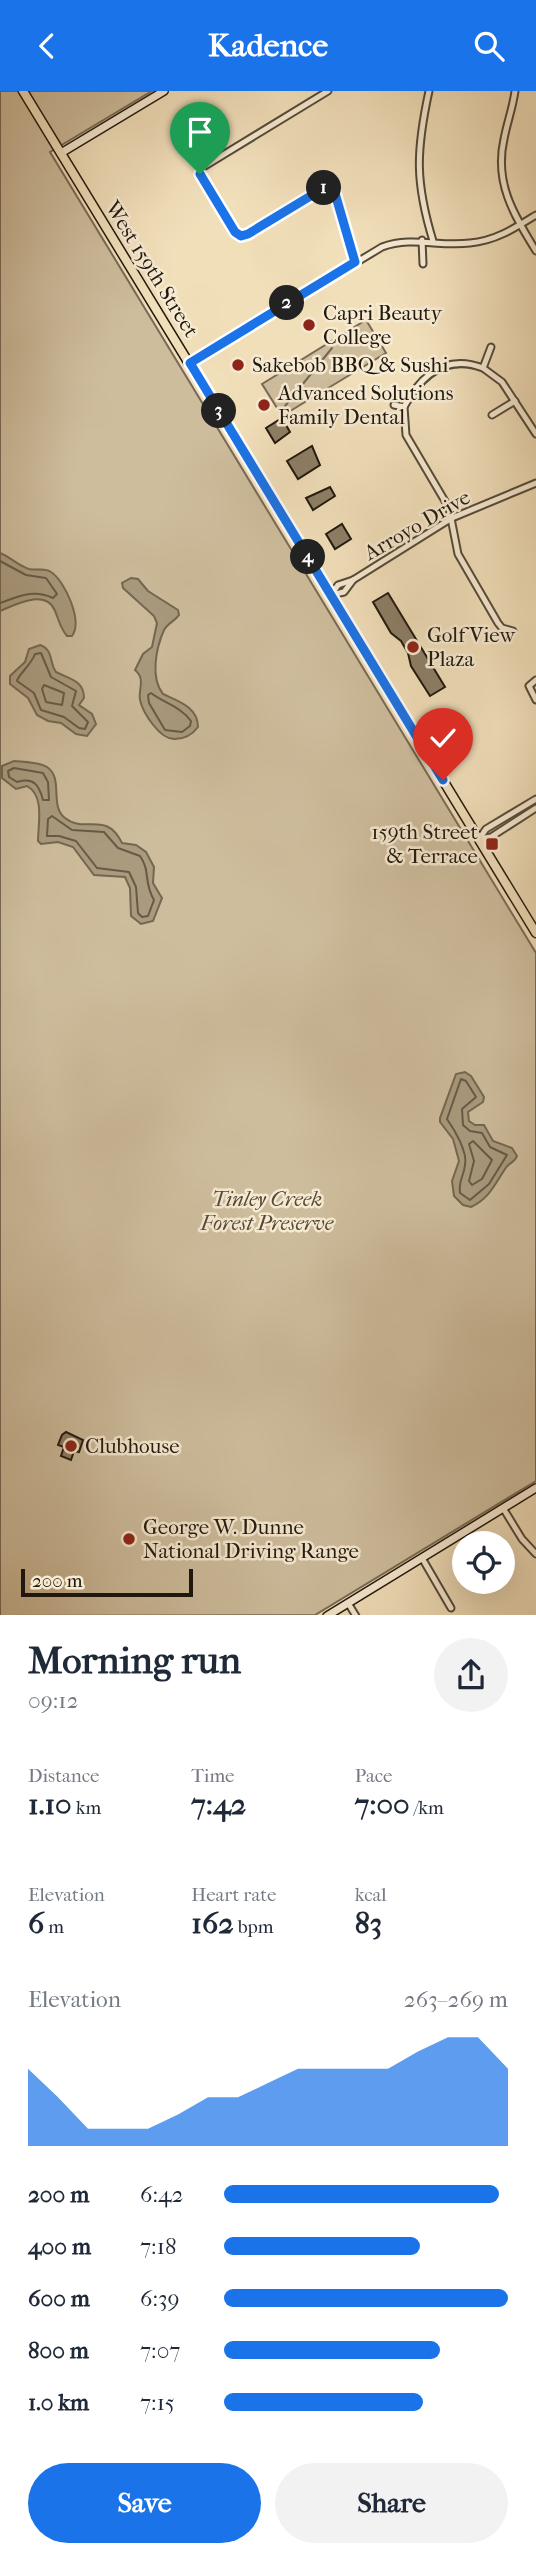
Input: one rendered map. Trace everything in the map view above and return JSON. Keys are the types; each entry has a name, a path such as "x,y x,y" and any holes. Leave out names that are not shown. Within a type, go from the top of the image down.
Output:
{"main road":[{"name":"West 159th Street","path":"23,91 536,933"}],"street":[{"path":"61,153 164,91"},
{"path":"328,91 201,169 202,178 235,232 241,236 332,183 355,262"},
{"path":"429,91 420,133 418,178 421,202 433,241"},
{"path":"515,91 500,165 507,199 536,251"},
{"path":"190,363 355,262 392,244 422,240 462,244 480,242 536,215"},
{"path":"422,240 422,264"},
{"path":"484,367 491,347"},
{"path":"513,631 502,628 498,623 464,566 454,542 452,518 406,435 404,407 419,382 439,367 464,363 484,367 502,381 536,434"},
{"path":"492,415 515,401"},
{"path":"394,405 404,407"},
{"name":"Arroyo Drive","path":"331,595 344,592 353,580 452,518 536,483"},
{"path":"536,680 529,687 536,700"},
{"path":"479,839 486,829 536,799"},
{"path":"479,839 491,837 536,808"},
{"path":"333,1614 536,1488"},
{"path":"503,1508 522,1539 536,1554"},
{"path":"422,1558 451,1608"},
{"path":"348,1603 356,1615"}],"green space":[{"name":"Tinley Creek Forest Preserve","path":"0,91 152,91 50,152 536,953 536,1481 315,1615 0,1615"},
{"path":"366,320 386,353 282,416 262,384"}],"water":[{"path":"0,553 25,568 46,570 56,577 67,592 74,612 75,629 72,636 67,636 51,604 45,600 30,600 0,611"},
{"path":"131,578 138,579 148,591 178,610 179,615 161,637 155,671 163,694 181,702 195,714 198,727 185,737 169,738 158,731 148,718 140,700 141,681 135,670 143,654 152,647 157,623 154,616 123,588 122,583"},
{"path":"40,645 49,653 56,672 81,687 84,698 79,705 92,714 96,724 87,736 76,734 61,723 48,721 37,715 28,698 10,684 10,676 25,662 29,649"},
{"path":"14,761 40,764 52,772 58,807 65,818 80,824 109,827 122,843 136,845 146,852 154,867 153,883 162,898 153,921 141,924 131,916 130,888 125,877 94,875 73,847 58,842 41,844 38,841 39,811 36,796 27,786 16,789 2,778 2,766"},
{"path":"465,1072 471,1076 484,1097 483,1102 468,1112 469,1121 475,1125 484,1125 493,1141 512,1148 517,1156 487,1195 471,1207 463,1205 454,1196 452,1181 459,1161 453,1139 440,1122 456,1074"}],"building":[{"path":"282,418 290,432 275,443 266,428"},
{"path":"312,446 320,465 298,479 287,461"},
{"path":"330,487 335,496 313,510 306,498"},
{"path":"342,524 351,539 335,549 326,534"},
{"name":"Golf View Plaza","path":"388,593 445,687 430,696 411,666 401,641 391,633 373,602"},
{"name":"Clubhouse","path":"66,1432 83,1440 79,1452 74,1451 71,1460 61,1456 64,1447 58,1445"}],"waterway":[{"path":"285,406 332,348"}],"place":[{"name":"Capri Beauty College","path":"309,325"},
{"name":"Sakebob BBQ & Sushi","path":"238,365"},
{"name":"Advanced Solutions Family Dental","path":"264,405"},
{"name":"Golf View Plaza","path":"413,647"},
{"name":"159th Street & Terrace","path":"492,844"},
{"name":"Clubhouse","path":"71,1446"},
{"name":"George W. Dunne National Driving Range","path":"129,1539"}],"route":[{"path":"200,174 235,232 241,236 332,183 355,262 190,363 443,780"}]}
